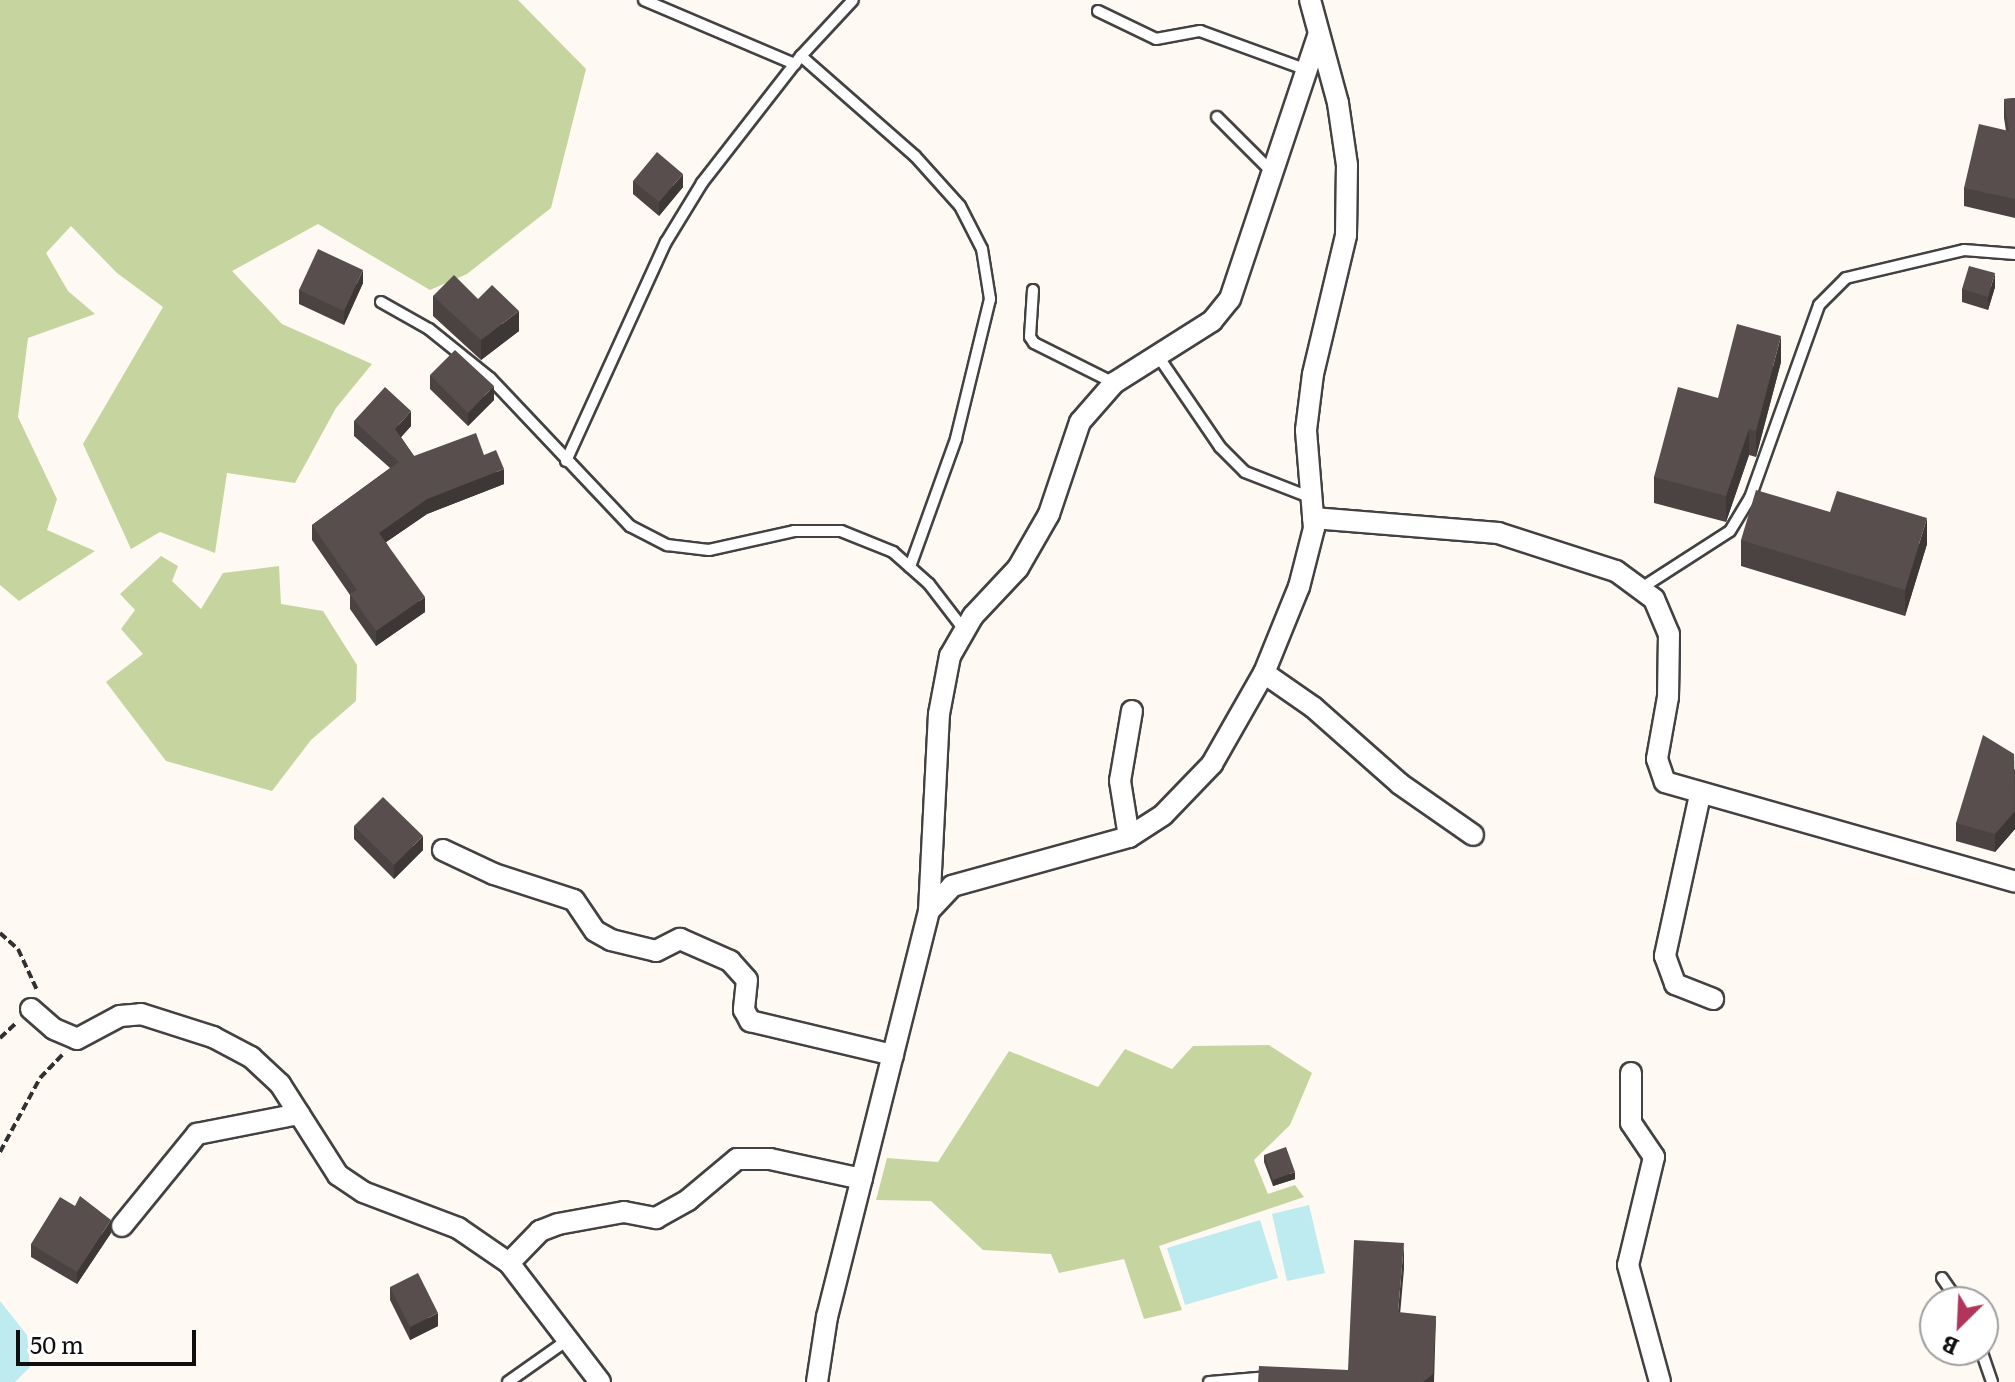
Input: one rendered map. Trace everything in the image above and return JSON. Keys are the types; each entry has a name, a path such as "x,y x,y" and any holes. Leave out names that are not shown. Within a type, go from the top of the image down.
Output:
{"street":[{"path":"929,911 952,886 1129,837 1163,815 1212,764 1264,673 1299,587 1312,508 1306,430 1313,374 1346,235 1347,165 1338,103 1310,0"},
{"path":"817,1382 827,1317 929,911 939,714 950,656 965,631 1018,568 1049,514 1080,422 1114,383 1212,321 1230,299 1318,36"},
{"path":"1312,508 1498,533 1616,571 1643,587 1669,634 1668,697 1658,771 1665,782 1700,795 2015,882"},
{"path":"1264,673 1313,707 1400,784 1473,835"},
{"path":"1129,837 1120,781 1132,711"},
{"path":"1700,795 1665,956 1675,984 1713,999"},
{"path":"443,850 494,874 574,900 595,931 611,940 656,951 680,939 730,961 747,980 744,1010 750,1021 893,1055"},
{"path":"31,1009 54,1029 77,1039 120,1016 141,1014 213,1037 251,1057 280,1084 338,1175 363,1192 458,1228 509,1263 571,1338 600,1382"},
{"path":"1631,1073 1631,1123 1654,1157 1628,1265 1660,1382"},
{"path":"122,1226 197,1134 299,1114"},
{"path":"509,1263 540,1231 558,1224 624,1212 656,1218 688,1200 737,1159 770,1159 862,1179"}],"lane":[{"path":"644,0 802,61 915,156 960,206 982,249 990,299 956,439 910,567"},
{"path":"569,466 666,242 702,183 853,0"},
{"path":"1098,11 1156,39 1200,31 1307,70"},
{"path":"1217,117 1274,174"},
{"path":"1643,587 1730,531 1750,498 1819,305 1846,278 1964,250 2015,254"},
{"path":"1033,290 1030,337 1034,343 1114,383"},
{"path":"381,302 429,329 490,378 569,466 630,526 667,545 709,550 794,531 841,531 893,552 910,567 965,631"},
{"path":"1158,356 1220,447 1245,472 1312,508"},
{"path":"1942,1278 1948,1286"},
{"path":"508,1382 571,1338"},
{"path":"1209,1382 1242,1376 1286,1377"}],"path":[{"path":"0,933 18,949 38,986 31,1009 0,1038"},
{"path":"0,1152 40,1078 77,1039"}],"green space":[{"path":"0,0 518,0 586,69 551,208 467,274 430,290 318,224 232,271 282,324 372,364 336,408 295,483 227,473 215,553 160,532 131,549 83,444 163,307 117,273 71,226 46,253 68,291 95,314 28,338 18,417 57,499 47,530 95,551 19,601 0,585"},
{"path":"161,556 178,566 172,581 201,609 223,573 279,566 281,604 323,611 357,665 356,701 311,740 272,791 166,761 106,682 143,654 121,629 135,610 120,594"},
{"path":"1269,1045 1312,1073 1290,1125 1254,1160 1268,1194 1295,1185 1304,1197 1159,1246 1182,1310 1144,1319 1124,1259 1059,1273 1051,1254 983,1250 931,1201 876,1200 887,1158 938,1162 1009,1051 1098,1087 1125,1049 1172,1069 1193,1046"}],"water":[{"path":"1309,1205 1325,1273 1287,1281 1272,1214"},
{"path":"1260,1220 1278,1278 1185,1305 1167,1248"},
{"path":"0,1301 27,1335 30,1367 15,1382 0,1382"}],"building":[{"path":"2015,98 2015,199 1964,188 1979,124 2009,131 2004,99"},
{"path":"657,152 683,174 659,202 633,181"},
{"path":"318,249 363,270 344,311 299,290"},
{"path":"1969,266 1995,273 1988,297 1962,289"},
{"path":"454,275 478,299 492,285 519,311 481,340 433,296"},
{"path":"1737,324 1781,336 1756,431 1749,429 1726,496 1654,477 1678,387 1718,398"},
{"path":"455,350 494,386 468,413 430,375"},
{"path":"385,387 411,411 395,429 414,456 476,433 484,455 496,450 504,469 427,499 379,533 425,597 376,631 350,594 357,590 312,525 399,462 354,421"},
{"path":"1756,490 1830,512 1837,491 1927,518 1905,590 1741,540"},
{"path":"1983,735 2014,754 2015,811 1995,834 1956,823"},
{"path":"383,797 423,836 394,865 354,826"},
{"path":"1286,1147 1295,1172 1273,1180 1264,1155"},
{"path":"80,1196 111,1220 77,1272 31,1244 60,1197 75,1206"},
{"path":"1354,1240 1404,1243 1398,1312 1436,1316 1433,1374 1423,1382 1258,1382 1259,1366 1348,1370"},
{"path":"418,1273 438,1313 410,1327 390,1287"}]}
